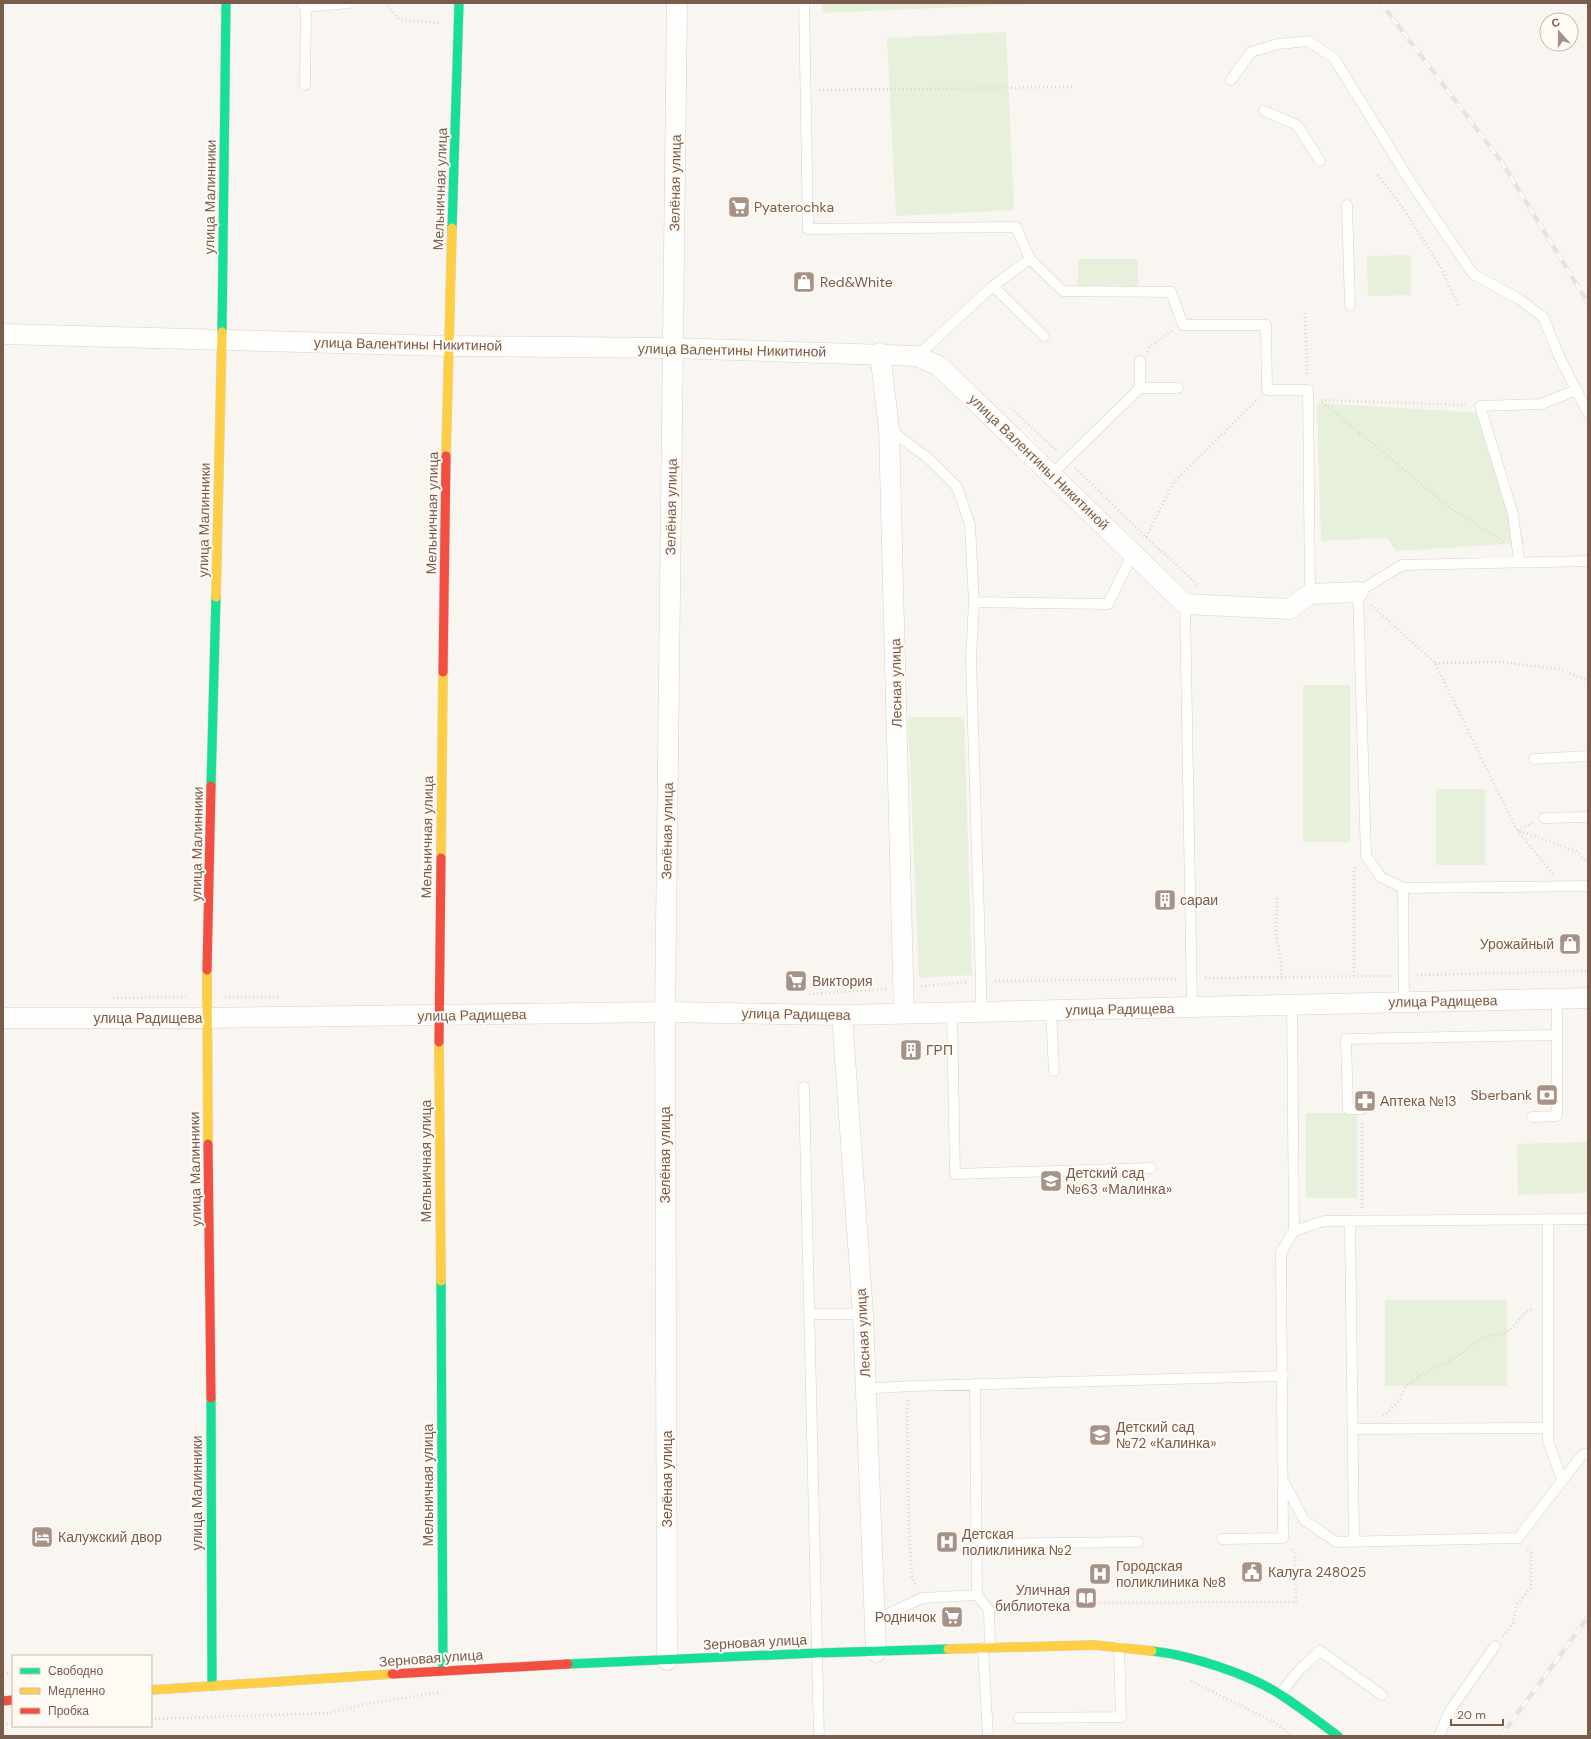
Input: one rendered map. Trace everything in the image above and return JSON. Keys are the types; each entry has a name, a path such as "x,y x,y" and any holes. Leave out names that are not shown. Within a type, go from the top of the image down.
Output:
{"street":[{"name":"улица Малинники","path":"212,1686 211,1337 206,1018 222,340 226,3"},
{"name":"Мельничная улица","path":"443,1671 439,1016 448,346 459,3"},
{"name":"Зелёная улица","path":"667,1660 665,1012 677,3"},
{"name":"улица Валентины Никитиной","path":"3,334 448,346 672,348 880,353 917,356 939,366 1185,604"},
{"name":"Лесная улица","path":"880,353 889,429 904,1014"},
{"path":"1185,604 1290,609 1310,594 1358,592"},
{"name":"улица Радищева","path":"3,1018 439,1016 665,1012 842,1015 1588,998"},
{"name":"Лесная улица","path":"842,1015 863,1314 873,1621 876,1652"},
{"name":"Зерновая улица","path":"152,1690 443,1671 667,1660 817,1653 1094,1645 1119,1646 1175,1653 1244,1676 1280,1694 1338,1736"}],"lane":[{"path":"306,86 304,5 350,3"},
{"path":"804,3 808,229 1016,227 1030,259 1063,291 1172,292 1183,325 1266,325 1267,390 1308,390 1310,594"},
{"path":"1231,80 1251,52 1278,44 1308,41 1334,58 1410,181 1473,274 1520,300 1543,317 1559,356 1588,413"},
{"path":"1264,111 1297,125 1320,161"},
{"path":"1347,205 1350,305"},
{"path":"917,356 993,286 1030,259"},
{"path":"993,286 1044,336"},
{"path":"1140,361 1140,388"},
{"path":"1051,475 1140,388 1178,388"},
{"path":"1519,561 1513,514 1480,406 1541,404 1577,390"},
{"path":"889,429 929,459 956,487 970,525 974,602 971,660 982,981 981,1012"},
{"path":"974,602 1108,604 1133,553"},
{"path":"1588,561 1519,561 1402,565 1358,592 1366,856 1381,877 1403,888 1588,886"},
{"path":"1185,604 1192,1008"},
{"path":"1534,759 1588,756"},
{"path":"1544,818 1588,817"},
{"path":"1403,888 1404,1002"},
{"path":"1532,1117 1557,1116 1557,998"},
{"path":"1222,1539 1284,1538 1281,1252 1294,1231 1292,1004"},
{"path":"1052,1011 1054,1071"},
{"path":"952,1012 955,1174 1151,1168"},
{"path":"1362,1109 1348,1109 1346,1039 1557,1035"},
{"path":"804,1087 819,1736"},
{"path":"1548,1219 1548,1441 1562,1480"},
{"path":"1294,1231 1324,1221 1588,1219"},
{"path":"1350,1221 1354,1542"},
{"path":"809,1314 863,1314"},
{"path":"866,1391 877,1388 912,1386 1283,1376"},
{"path":"975,1384 978,1595 989,1610 986,1648 988,1736"},
{"path":"1352,1429 1548,1428"},
{"path":"1283,1480 1304,1520 1336,1542 1518,1538 1562,1480 1582,1456 1588,1453"},
{"path":"977,1544 1138,1542"},
{"path":"873,1621 922,1598 978,1595"},
{"path":"1019,1718 1120,1717 1119,1646"},
{"path":"1439,1736 1451,1709 1495,1646"},
{"path":"1280,1694 1300,1669 1320,1651 1382,1695"}],"path":[{"path":"385,3 400,20 459,25"},
{"path":"806,90 1073,87"},
{"path":"1378,175 1403,208 1421,239 1441,268 1458,305"},
{"path":"1306,313 1308,390"},
{"path":"1140,361 1145,358 1150,346 1162,336 1183,325"},
{"path":"1146,537 1174,482 1267,390"},
{"path":"1480,406 1320,400 1453,510 1517,549"},
{"path":"1010,407 1200,587"},
{"path":"1358,592 1435,663 1518,830 1564,886"},
{"path":"1435,663 1500,662 1560,670 1588,681"},
{"path":"1518,830 1544,818"},
{"path":"1518,830 1576,851 1588,863"},
{"path":"1354,976 1354,869 1366,856"},
{"path":"1277,898 1276,936 1282,967 1282,978"},
{"path":"802,994 904,988 982,981 1282,978 1588,971"},
{"path":"105,998 287,996"},
{"path":"1362,1109 1362,1221"},
{"path":"1373,1430 1385,1412 1399,1402 1406,1386 1419,1376 1456,1357 1483,1337 1507,1333 1527,1311 1548,1302"},
{"path":"912,1386 907,1408 909,1531 912,1578 922,1598"},
{"path":"989,1610 1011,1603 1296,1602 1295,1554 1284,1538"},
{"path":"1495,1646 1513,1624 1517,1604 1531,1588 1531,1553 1518,1538"},
{"path":"1185,1678 1274,1722 1292,1736"},
{"path":"152,1719 331,1713 366,1704 446,1691"}],"green space":[{"path":"822,3 1055,3 823,13"},
{"path":"1006,32 1014,210 896,216 887,38"},
{"path":"1411,255 1411,295 1368,296 1367,256"},
{"path":"1078,259 1138,259 1138,291 1078,292"},
{"path":"1317,403 1485,413 1524,543 1396,551 1387,538 1321,541"},
{"path":"1303,685 1350,685 1350,842 1303,842"},
{"path":"908,717 964,717 972,975 919,978"},
{"path":"1436,789 1485,789 1485,865 1436,865"},
{"path":"1306,1113 1357,1113 1357,1198 1306,1198"},
{"path":"1588,1142 1588,1193 1518,1195 1517,1144"},
{"path":"1385,1300 1507,1300 1507,1386 1385,1386"}],"railway":[{"path":"1381,3 1501,161 1588,303"},
{"path":"1501,1736 1588,1617"}],"traffic: fast":[{"path":"222,332 226,3"},
{"path":"452,228 459,3"},
{"path":"211,786 216,597"},
{"path":"441,1281 443,1671"},
{"path":"211,1398 212,1686"},
{"path":"568,1664 948,1649"},
{"path":"1152,1651 1201,1661 1253,1680 1281,1695 1338,1736"}],"traffic: slow":[{"path":"446,456 452,228"},
{"path":"216,597 222,332"},
{"path":"441,858 443,672"},
{"path":"207,970 208,1144"},
{"path":"439,1042 441,1281"},
{"path":"948,1649 1094,1645 1152,1651"},
{"path":"152,1690 392,1674"}],"traffic: jam":[{"path":"443,672 446,456"},
{"path":"207,970 211,786"},
{"path":"439,1042 441,858"},
{"path":"208,1144 211,1398"},
{"path":"392,1674 568,1664"},
{"path":"3,1701 12,1700"}],"place":[{"name":"Pyaterochka","path":"739,207"},
{"name":"Red&White","path":"804,282"},
{"name":"сараи","path":"1165,900"},
{"name":"Урожайный","path":"1570,944"},
{"name":"Виктория","path":"796,981"},
{"name":"ГРП","path":"911,1050"},
{"name":"Sberbank","path":"1547,1095"},
{"name":"Аптека №13","path":"1365,1101"},
{"name":"Детский сад №63 «Малинка»","path":"1051,1181"},
{"name":"Детский сад №72 «Калинка»","path":"1100,1435"},
{"name":"Калужский двор","path":"42,1537"},
{"name":"Детская поликлиника №2","path":"947,1542"},
{"name":"Калуга 248025","path":"1252,1572"},
{"name":"Городская поликлиника №8","path":"1100,1574"},
{"name":"Уличная библиотека","path":"1086,1598"},
{"name":"Родничок","path":"952,1617"}]}
